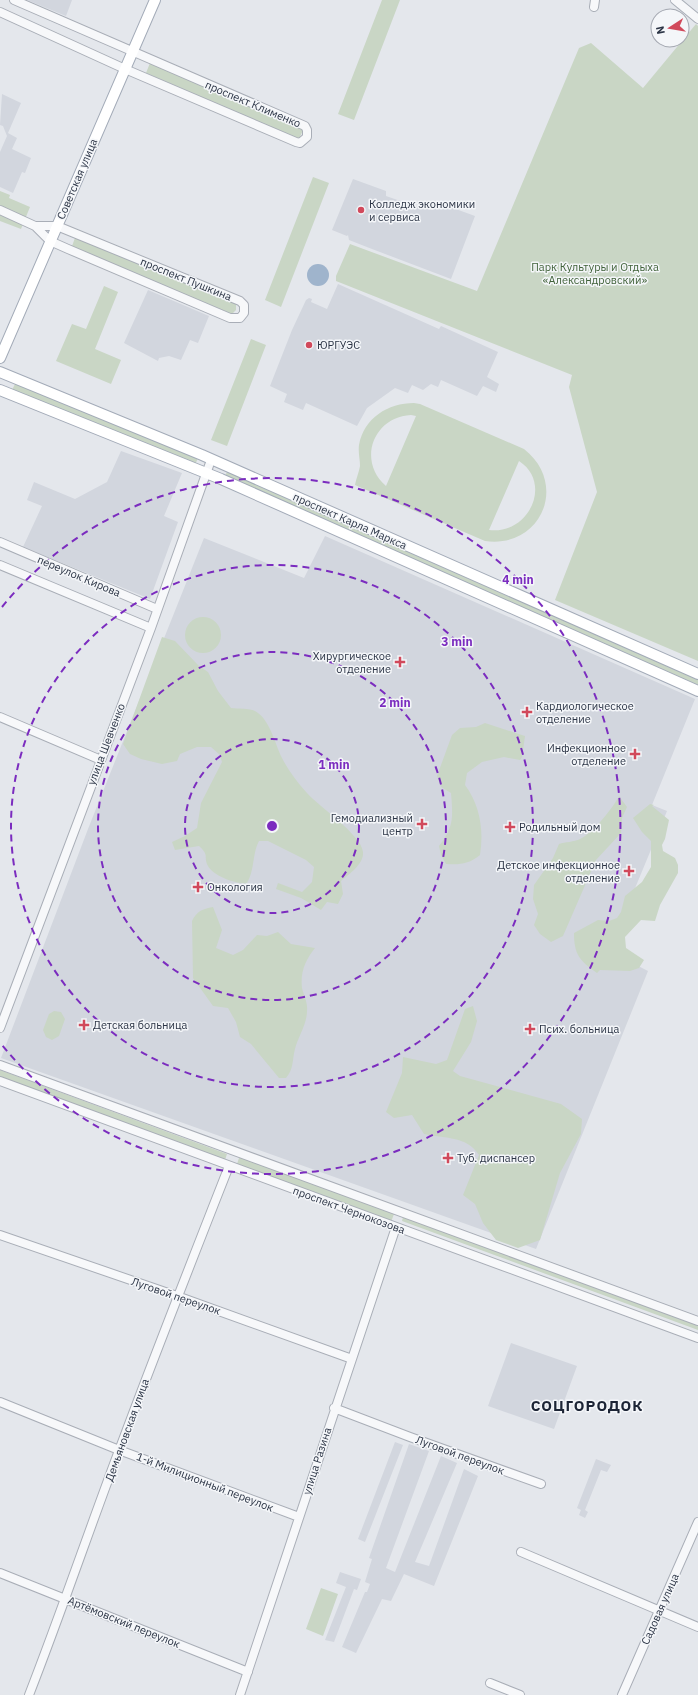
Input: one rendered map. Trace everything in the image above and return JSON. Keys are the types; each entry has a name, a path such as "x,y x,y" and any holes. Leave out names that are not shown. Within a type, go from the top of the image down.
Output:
{"main road":[{"name":"Советская улица","path":"0,358 155,0"},
{"name":"проспект Карла Маркса","path":"0,372 211,460 698,674"},
{"name":"проспект Карла Маркса","path":"0,390 206,473 698,691"}],"street":[{"name":"проспект Клименко","path":"0,12 125,69 296,142 300,143 307,137 307,130 305,126 14,0"},
{"path":"675,0 698,19"},
{"name":"проспект Пушкина","path":"0,210 35,226 50,241 230,318 240,318 244,313 244,305 240,301 57,226 35,226"},
{"name":"улица Шевченко","path":"0,1028 151,628 211,460"},
{"name":"переулок Кирова","path":"0,542 157,609"},
{"name":"переулок Кирова","path":"0,565 151,628"},
{"path":"0,718 101,760"},
{"name":"проспект Чернокозова","path":"0,1065 698,1320"},
{"name":"проспект Чернокозова","path":"0,1081 698,1338"},
{"name":"Демьяновская улица","path":"29,1695 66,1599 119,1450 177,1296 229,1166"},
{"name":"улица Разина","path":"240,1695 334,1408 396,1227"},
{"name":"Луговой переулок","path":"0,1235 177,1296 352,1359"},
{"name":"1-й Милиционный переулок","path":"0,1402 119,1450 299,1517"},
{"name":"Луговой переулок","path":"334,1408 541,1484"},
{"name":"Садовая улица","path":"622,1695 698,1522"},
{"path":"521,1552 698,1627"},
{"name":"Артёмовский переулок","path":"0,1573 248,1672"},
{"path":"490,1683 520,1695"}],"shaded area":[{"path":"27,0 72,0 66,16"},
{"path":"2,94 21,103 8,133 17,138 12,149 31,158 25,173 22,172 13,193 0,187 0,152 7,136 3,126 0,125"},
{"path":"353,179 386,191 386,196 412,205 432,210 442,204 475,216 451,279 349,240 348,235 347,236 332,230"},
{"path":"338,284 439,329 441,326 498,352 487,377 499,384 496,392 483,386 477,396 441,380 438,387 431,384 423,390 412,385 408,393 395,388 367,408 357,426 306,403 303,410 284,402 287,394 270,386 292,330 306,300 309,298 312,299 311,302 327,309"},
{"path":"148,290 209,316 198,343 190,340 181,360 169,356 159,358 158,361 124,343"},
{"path":"121,451 182,473 164,516 178,522 150,599 23,547 42,506 27,500 34,482 75,499 107,482"},
{"path":"325,536 695,699 652,805 667,811 609,951 648,971 536,1249 1,1058 88,829 204,538 304,578"},
{"path":"511,1343 577,1366 554,1429 488,1406"},
{"path":"395,1442 403,1445 365,1542 358,1539"},
{"path":"409,1444 429,1451 386,1568 395,1572 441,1456 457,1463 415,1562 429,1566 464,1469 478,1476 434,1586 404,1574 391,1601 382,1599 356,1653 342,1647 365,1592 367,1592 370,1584 365,1582 372,1559 369,1558"},
{"path":"596,1459 611,1465 607,1472 601,1470 585,1510 588,1512 585,1518 579,1515 581,1510 577,1508"},
{"path":"340,1572 361,1579 357,1590 354,1589 334,1642 325,1640 346,1587 336,1583"}],"green space":[{"path":"382,0 400,0 354,120 338,114"},
{"name":"Парк Культуры и Отдыха «Александровский»","path":"696,24 698,26 698,661 555,600 597,492 569,387 572,375 336,281 336,276 350,244 477,291 579,48 591,43 643,88 676,48 690,48 690,31"},
{"path":"150,63 303,130 299,139 146,73"},
{"path":"313,177 329,183 281,307 265,300"},
{"path":"0,191 10,195 9,198 30,207 21,229 0,221"},
{"path":"76,235 236,303 236,310 232,314 71,249"},
{"path":"104,286 118,292 95,349 121,360 111,384 56,361 72,324 86,329"},
{"path":"251,339 266,345 227,446 211,440"},
{"path":"16,382 198,458 195,465 12,390"},
{"path":"404,404 420,404 524,449 538,463 545,479 546,496 542,511 534,525 521,535 505,541 485,541 355,485 360,466 359,445 366,427 386,409","holes":["411,415 416,416 386,486 377,476 372,465 371,453 373,442 387,423 398,418","519,461 529,470 534,482 535,494 532,506 525,516 515,524 503,529 489,530"]},
{"path":"227,472 698,680 698,685 225,476"},
{"path":"207,617 216,622 220,628 220,642 216,648 207,653 199,653 190,648 186,642 185,631 190,622 196,618"},
{"path":"162,637 175,641 199,666 208,672 218,691 231,708 253,710 265,720 272,732 284,763 290,772 307,793 348,829 361,845 363,856 359,865 341,881 343,894 338,904 327,902 321,910 301,898 276,889 278,883 302,892 312,882 314,867 306,860 268,841 259,841 255,851 250,878 247,883 232,881 211,870 208,866 205,854 199,846 175,850 172,842 197,828 201,803 222,762 220,755 211,747 197,747 180,754 177,761 162,764 141,759 130,754 123,744"},
{"path":"485,723 525,736 522,757 520,760 504,757 482,762 467,773 465,785 474,801 480,818 480,855 464,863 446,864 441,855 439,846 450,827 452,815 451,793 441,787 437,776 452,735 460,728 476,727"},
{"path":"619,796 627,807 622,818 621,833 596,860 563,936 551,942 540,934 534,925 538,914 533,899 534,885 553,858 559,844 578,840 585,836 602,820"},
{"path":"650,804 654,805 652,806 669,820 665,839 662,845 663,851 675,858 678,865 678,873 660,905 655,921 641,920 625,937 626,948 644,960 639,968 630,971 600,970 597,973 586,965 579,957 575,947 574,933 598,920 609,921 617,918 621,912 625,896 642,882 651,867 651,841 642,832 633,818"},
{"path":"213,907 222,930 216,948 233,955 243,950 257,935 267,936 278,932 291,944 315,948 306,961 302,977 302,988 307,1005 307,1016 295,1049 292,1068 286,1078 279,1078 251,1044 240,1037 236,1022 228,1008 213,1006 193,978 192,921 200,911"},
{"path":"473,1006 477,1021 471,1042 453,1071 460,1076 561,1104 582,1119 581,1134 560,1173 540,1240 518,1248 496,1240 483,1223 475,1204 463,1195 479,1155 474,1149 461,1141 424,1134 412,1115 394,1118 386,1112 402,1073 403,1057 436,1064 447,1060 465,1009"},
{"path":"54,1011 61,1012 65,1019 59,1036 52,1040 46,1037 43,1030 49,1014"},
{"path":"0,1070 227,1154 225,1160 0,1078"},
{"path":"240,1155 394,1214 391,1222 237,1164"},
{"path":"403,1217 698,1325 698,1330 402,1221"},
{"path":"321,1588 338,1594 323,1636 306,1629"}],"water":[{"path":"318,264 326,267 329,275 326,283 318,286 310,283 307,275 310,267"}],"place":[{"name":"Колледж экономики и сервиса","path":"361,210"},
{"name":"ЮРГУЭС","path":"309,345"},
{"name":"Хирургическое отделение","path":"400,662"},
{"name":"Кардиологическое отделение","path":"527,712"},
{"name":"Инфекционное отделение","path":"635,754"},
{"name":"Гемодиализный центр","path":"422,824"},
{"name":"Родильный дом","path":"510,827"},
{"name":"Детское инфекционное отделение","path":"629,871"},
{"name":"Онкология","path":"198,887"},
{"name":"Детская больница","path":"84,1025"},
{"name":"Псих. больница","path":"530,1029"},
{"name":"Туб. диспансер","path":"448,1158"}],"district":[{"name":"СОЦГОРОДОК","path":"587,1405"}]}
